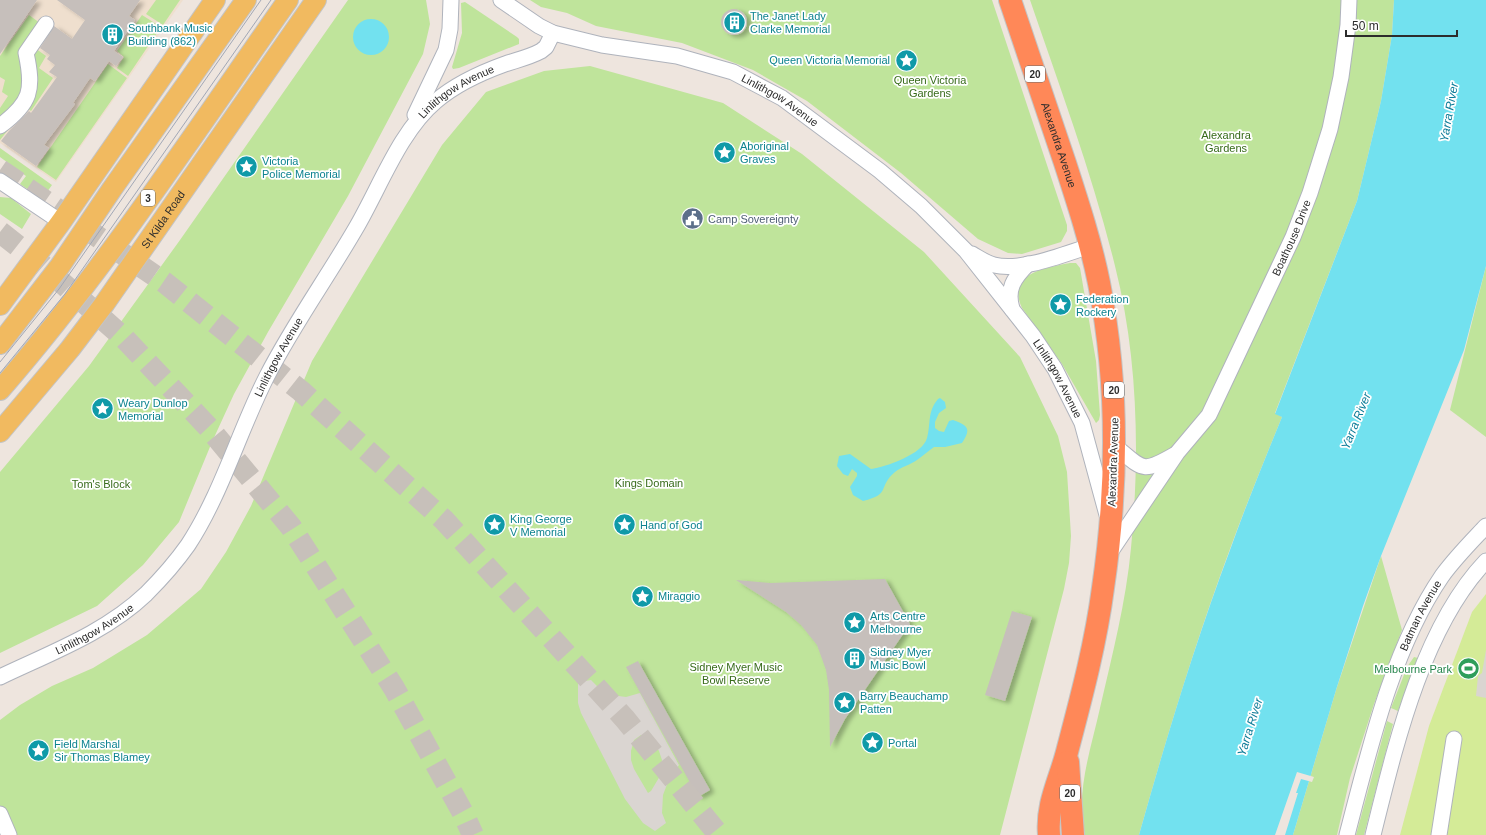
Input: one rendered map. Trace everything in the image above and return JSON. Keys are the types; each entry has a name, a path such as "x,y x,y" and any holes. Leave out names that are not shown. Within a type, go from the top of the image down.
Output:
{"highway":[{"name":"Alexandra Avenue","path":"1010,0 1062,154 1090,246 1102,301 1110,358 1115,414 1115,446 1108,555 1095,636 1068,750 1050,806"},
{"name":"20","path":"1068,750 1073,835"},
{"name":"20","path":"1049,835 1050,806"}],"main road":[{"path":"0,305 61,222 215,0"},
{"path":"0,344 60,266 134,158 246,0"},
{"name":"St Kilda Road","path":"0,390 55,326 115,246 288,0"},
{"name":"St Kilda Road","path":"0,432 70,349 104,303 316,0"},
{"path":"110,150 134,158"}],"street":[{"path":"400,145 444,54 450,30 451,0"},
{"name":"Linlithgow Avenue","path":"501,0 539,26 553,33 602,45 649,50 688,58 728,70 782,98 822,126 880,171 926,211 966,251 1054,368 1077,411 1088,443 1110,527"},
{"name":"Boathouse Drive","path":"1108,555 1177,453 1209,415 1293,237 1310,193 1332,121 1341,77 1349,0"},
{"path":"0,126 20,109 28,99 31,86 26,53 46,24"},
{"name":"Linlithgow Avenue","path":"0,677 90,634 114,620 146,594 188,545 218,487 267,376 370,204 400,145 421,115 447,92 479,75 541,51 546,47 553,33"},
{"path":"0,181 61,222"},
{"name":"Linlithgow Avenue","path":"966,251 992,265 1002,267 1028,264 1090,246"},
{"path":"1013,312 1009,295 1011,285 1018,274 1028,264"},
{"name":"Boathouse Drive","path":"1115,446 1136,462 1146,467 1155,466 1177,453"},
{"name":"Batman Avenue","path":"1347,835 1383,706 1415,627 1442,577 1459,554 1486,526"},
{"name":"Batman Avenue","path":"1373,835 1388,774 1416,682 1451,607 1468,582 1486,561"},
{"path":"1440,835 1454,738"},
{"name":"Alexandra Avenue","path":"1044,835 1050,806"},
{"path":"0,814 9,835"}],"shaded area":[{"path":"0,0 183,0 56,182 0,143"},
{"path":"1486,650 1486,698 1476,696 1478,676 1482,673"},
{"path":"591,680 601,690 611,695 626,697 640,693 679,765 669,779 663,795 662,813 666,823 655,831 643,823 625,799 581,713 578,703 578,682","holes":["641,735 647,735 652,739 662,760 660,776 651,791 648,793 634,769 631,760 631,751 634,740"]}],"green space":[{"path":"156,0 180,0 163,25 146,14"},
{"name":"Tom's Block","path":"348,0 426,0 430,24 423,54 348,196 268,332 234,394 212,442 179,522 143,565 97,606 0,653 0,472 89,366 180,240"},
{"name":"Queen Victoria Gardens","path":"530,0 992,0 1067,225 1067,231 1061,242 1022,254 1008,253 978,239 901,173 807,101 753,70 682,43 596,26 567,13 541,7"},
{"name":"Alexandra Gardens","path":"1030,0 1394,0 1392,35 1381,101 1357,201 1275,413 1282,417 1242,516 1217,584 1170,727 1139,835 1085,835 1082,819 1085,771 1114,649 1129,568 1136,478 1133,371 1123,300 1097,199 1076,132"},
{"path":"465,2 517,37 519,39 519,44 453,69 452,67 462,33 461,3"},
{"path":"29,15 48,29 35,48 46,56 39,68 53,78 31,111 26,107 0,140 0,108 8,96 2,92 5,80 0,77 0,56"},
{"path":"142,15 161,27 128,76 117,68 124,57 117,51"},
{"path":"108,64 127,78 56,180 37,167"},
{"name":"Kings Domain","path":"590,66 723,103 802,154 924,252 1020,357 1058,436 1067,472 1071,536 1069,563 1064,589 1000,835 0,835 0,720 20,705 52,686 93,668 147,635 201,589 226,552 251,506 312,361 442,145 486,92 544,71"},
{"path":"0,148 52,185 42,199 20,184 26,176 0,157"},
{"path":"0,197 11,198 31,214 22,229 0,214"},
{"path":"1076,263 1080,268 1096,361 1100,415 1099,420 1096,423 1062,364 1022,308 1018,296 1019,287 1031,274 1050,267"},
{"path":"1486,266 1486,437 1450,410"},
{"path":"1381,556 1402,630 1374,704 1350,778 1337,835 1293,835 1336,690"},
{"name":"Melbourne Park","path":"1486,594 1486,835 1400,835 1429,726 1472,612"},
{"path":"1414,657 1418,658 1398,711 1391,708 1407,667"},
{"path":"1387,721 1393,724 1364,835 1356,835"}],"water":[{"name":"Yarra River","path":"1394,0 1486,0 1486,266 1464,350 1381,556 1363,606 1336,690 1293,835 1139,835 1170,727 1205,620 1242,516 1282,417 1275,414 1357,201 1381,101 1392,35"},
{"path":"375,19 384,24 388,30 388,44 384,50 375,55 367,55 358,50 354,44 353,33 358,24 364,20"},
{"path":"940,398 945,402 946,408 939,413 935,422 935,428 944,432 949,421 953,420 962,424 967,428 967,434 962,443 945,447 934,447 914,462 895,472 886,482 883,490 878,496 863,501 853,495 850,487 857,476 857,473 852,469 848,476 843,474 837,466 839,456 850,454 871,469 886,466 903,459 924,444 927,438 932,409"}],"pier":[{"path":"1297,772 1314,777 1312,782 1301,779 1285,835 1275,835"}],"building":[{"path":"0,0 37,0 0,54"},
{"path":"57,0 140,0 129,16 135,20 114,51 123,57 116,66 109,61 95,81 90,78 73,103 75,104 44,145 49,148 36,166 1,141 29,111 31,113 57,77 49,72 55,65 47,59 50,55 40,48 54,26 72,39 85,20"},
{"name":"The Janet Lady Clarke Memorial","path":"734,9 744,12 747,22 744,32 734,35 724,32 721,22 724,12"},
{"name":"Sidney Myer Music Bowl","path":"885,579 910,624 845,719 830,747 829,690 826,670 817,645 801,625 786,612 736,580 770,583"},
{"path":"1012,611 1032,617 1005,701 985,695"},
{"path":"638,661 710,790 698,797 626,667"}],"tunnel":[{"path":"0,170 164,282 301,391 444,520 625,719 719,835"},
{"path":"0,232 42,265 124,338 209,428 291,527 394,688 463,813 473,835"}],"tram line":[{"path":"0,362 59,289 261,0"},
{"path":"0,373 65,294 271,0"}],"place":[{"name":"The Janet Lady Clarke Memorial","path":"734,22"},
{"name":"Southbank Music Building (862)","path":"113,34"},
{"name":"Queen Victoria Memorial","path":"906,60"},
{"name":"Aboriginal Graves","path":"725,152"},
{"name":"Victoria Police Memorial","path":"246,167"},
{"name":"Camp Sovereignty","path":"692,219"},
{"name":"Federation Rockery","path":"1060,305"},
{"name":"Weary Dunlop Memorial","path":"103,409"},
{"name":"King George V Memorial","path":"494,525"},
{"name":"Hand of God","path":"624,525"},
{"name":"Miraggio","path":"642,596"},
{"name":"Arts Centre Melbourne","path":"854,622"},
{"name":"Sidney Myer Music Bowl","path":"854,658"},
{"name":"Melbourne Park","path":"1468,669"},
{"name":"Barry Beauchamp Patten","path":"845,702"},
{"name":"Portal","path":"872,743"},
{"name":"Field Marshal Sir Thomas Blamey","path":"38,750"}],"park label":[{"name":"Sidney Myer Music Bowl Reserve","path":"736,673"}]}
